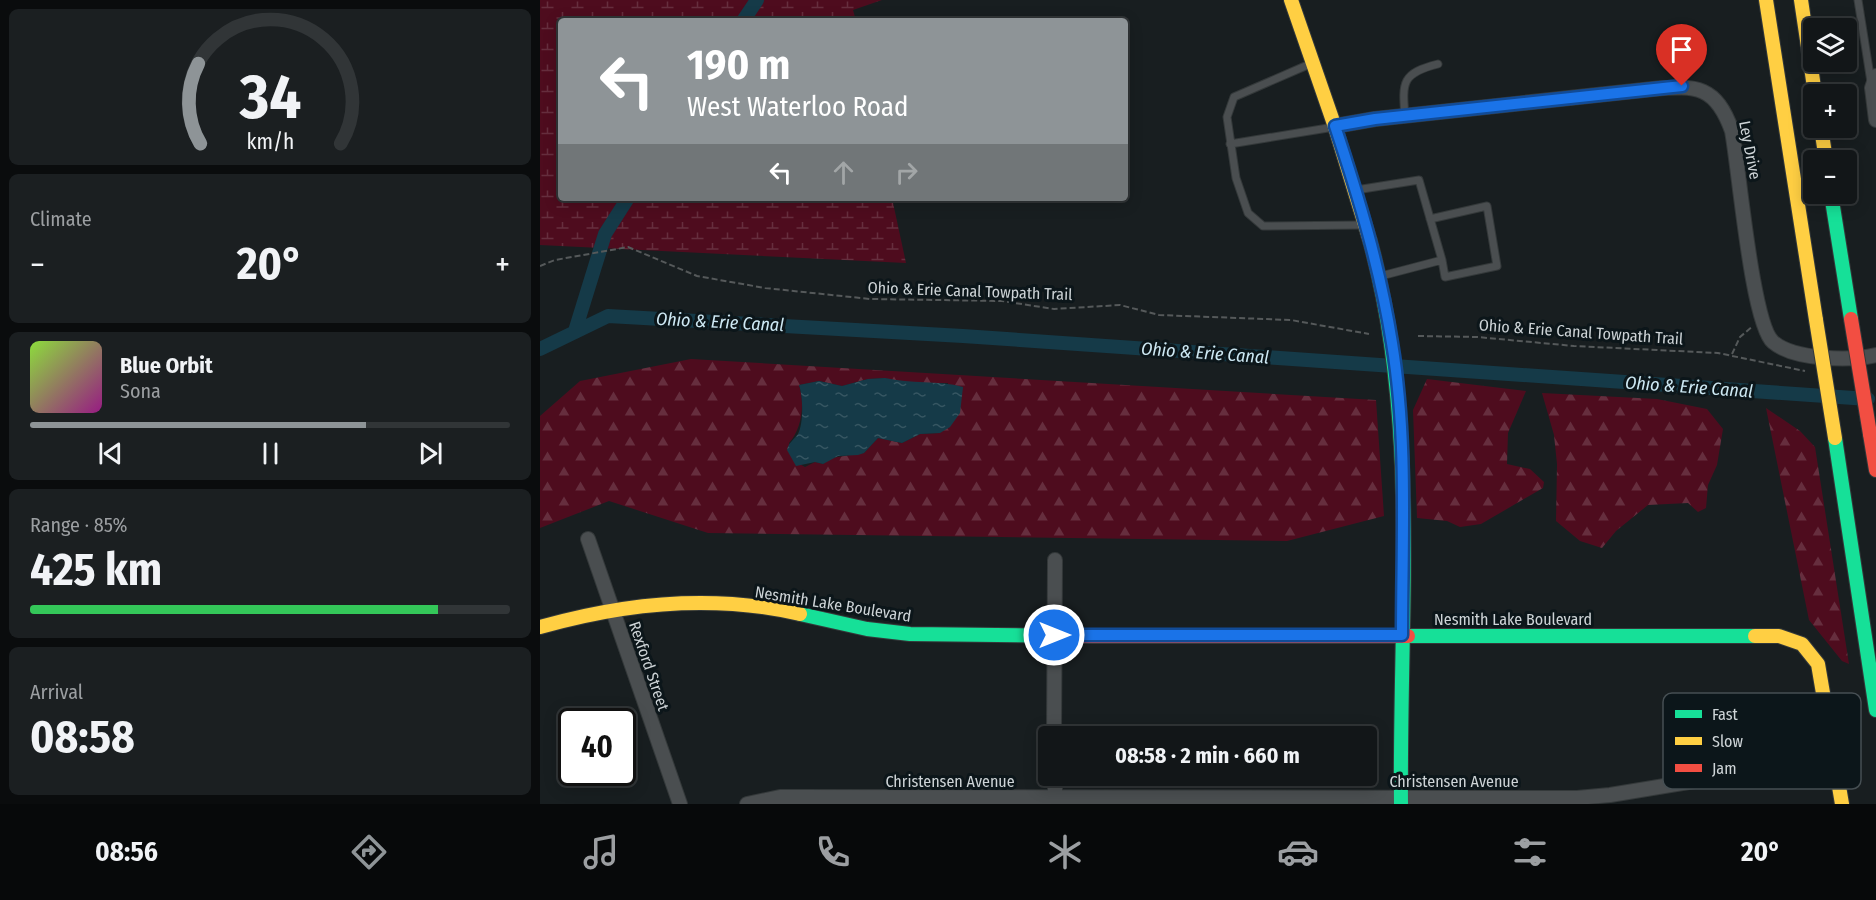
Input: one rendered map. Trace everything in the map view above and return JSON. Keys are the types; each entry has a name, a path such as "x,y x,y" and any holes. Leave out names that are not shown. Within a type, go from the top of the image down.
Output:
{"main road":[{"path":"1290,0 1367,224 1392,343 1398,390 1403,506 1401,801"},
{"path":"1766,0 1876,710"},
{"path":"1801,0 1814,84"},
{"path":"1833,204 1876,470"},
{"name":"Nesmith Lake Boulevard","path":"540,627 588,612 612,609 743,605 896,633 1770,636 1791,638 1802,644 1816,660 1822,693"},
{"name":"Nesmith Lake Boulevard","path":"1839,789 1842,804"}],"street":[{"path":"1874,82 1876,120"},
{"name":"Ley Drive","path":"1335,126 1405,116 1682,86 1703,90 1722,108 1732,132 1762,322 1773,342 1793,352 1836,358 1876,356"},
{"name":"Rexford Street","path":"588,539 680,804"},
{"path":"1054,726 1055,560"},
{"name":"Christensen Avenue","path":"747,804 780,797 1055,801 1401,801 1594,798 1663,786"}],"lane":[{"path":"1858,0 1874,82"},
{"path":"1313,63 1234,97 1227,117 1230,144 1236,177 1248,213 1263,226 1367,224"},
{"path":"1405,116 1403,87 1409,78 1422,68 1438,64"},
{"path":"1230,144 1335,126"},
{"path":"1356,190 1419,180 1445,277 1497,266 1488,206 1431,219"},
{"path":"1379,277 1442,260"}],"path":[{"name":"Ohio & Erie Canal Towpath Trail","path":"540,266 555,260 620,248 636,249 715,281 765,288 870,298 1002,301 1054,309 1120,305 1159,315 1292,320 1369,334"},
{"path":"1732,354 1744,332 1762,322"},
{"name":"Ohio & Erie Canal Towpath Trail","path":"1418,336 1732,354 1743,357"}],"green space":[{"path":"540,0 882,0 853,10 855,18 558,18 558,201 893,201 906,263 540,245"},
{"path":"691,359 1376,400 1384,516 1287,541 708,533 609,501 540,528 540,416 580,381","holes":["884,378 908,383 948,383 940,433 920,434 902,443 878,438 864,453 831,458 823,464 815,462 805,467 794,461 789,443 797,431 801,416 802,400 799,385 819,381 842,386 868,379"]},
{"path":"1427,379 1526,391 1508,433 1507,464 1530,469 1544,482 1543,488 1481,524 1460,527 1447,521 1417,518 1413,410"},
{"path":"1542,393 1657,399 1707,409 1723,429 1717,465 1708,485 1706,508 1698,512 1688,503 1648,505 1616,531 1602,548 1580,541 1556,521 1557,464 1554,435"},
{"path":"1766,408 1800,431 1815,447 1849,664 1842,661 1809,620"}],"water":[{"path":"885,378 963,387 960,413 950,427 940,433 920,434 902,443 878,438 864,453 838,456 823,464 815,462 796,466 787,450 800,429 802,402 799,385 819,381 842,386 868,379"}],"waterway":[{"path":"745,18 757,0"},
{"path":"575,331 605,234 626,201"},
{"name":"Ohio & Erie Canal","path":"540,349 608,316 963,336 1868,399"}],"traffic: fast":[{"path":"1833,204 1851,319"},
{"path":"1370,241 1386,310 1396,380 1401,450 1404,521 1401,804"},
{"path":"1835,438 1876,710"},
{"path":"800,614 867,629 910,634 1079,636"},
{"path":"1408,636 1755,636"}],"traffic: slow":[{"path":"1291,0 1335,127 1370,241"},
{"path":"1766,0 1816,320"},
{"path":"1801,0 1814,84"},
{"path":"1823,138 1824,150"},
{"path":"1816,320 1835,438"},
{"path":"540,627 604,612 669,604 735,604 800,614"},
{"path":"1755,636 1779,636 1802,644 1818,664 1823,693"},
{"path":"1839,789 1842,804"}],"traffic: jam":[{"path":"1851,319 1870,434"},
{"path":"1870,434 1876,470"},
{"path":"1079,636 1408,636"}],"route":[{"path":"1054,635 1402,635 1402,499 1398,390 1392,343 1372,242 1335,126 1375,119 1682,86"}]}
